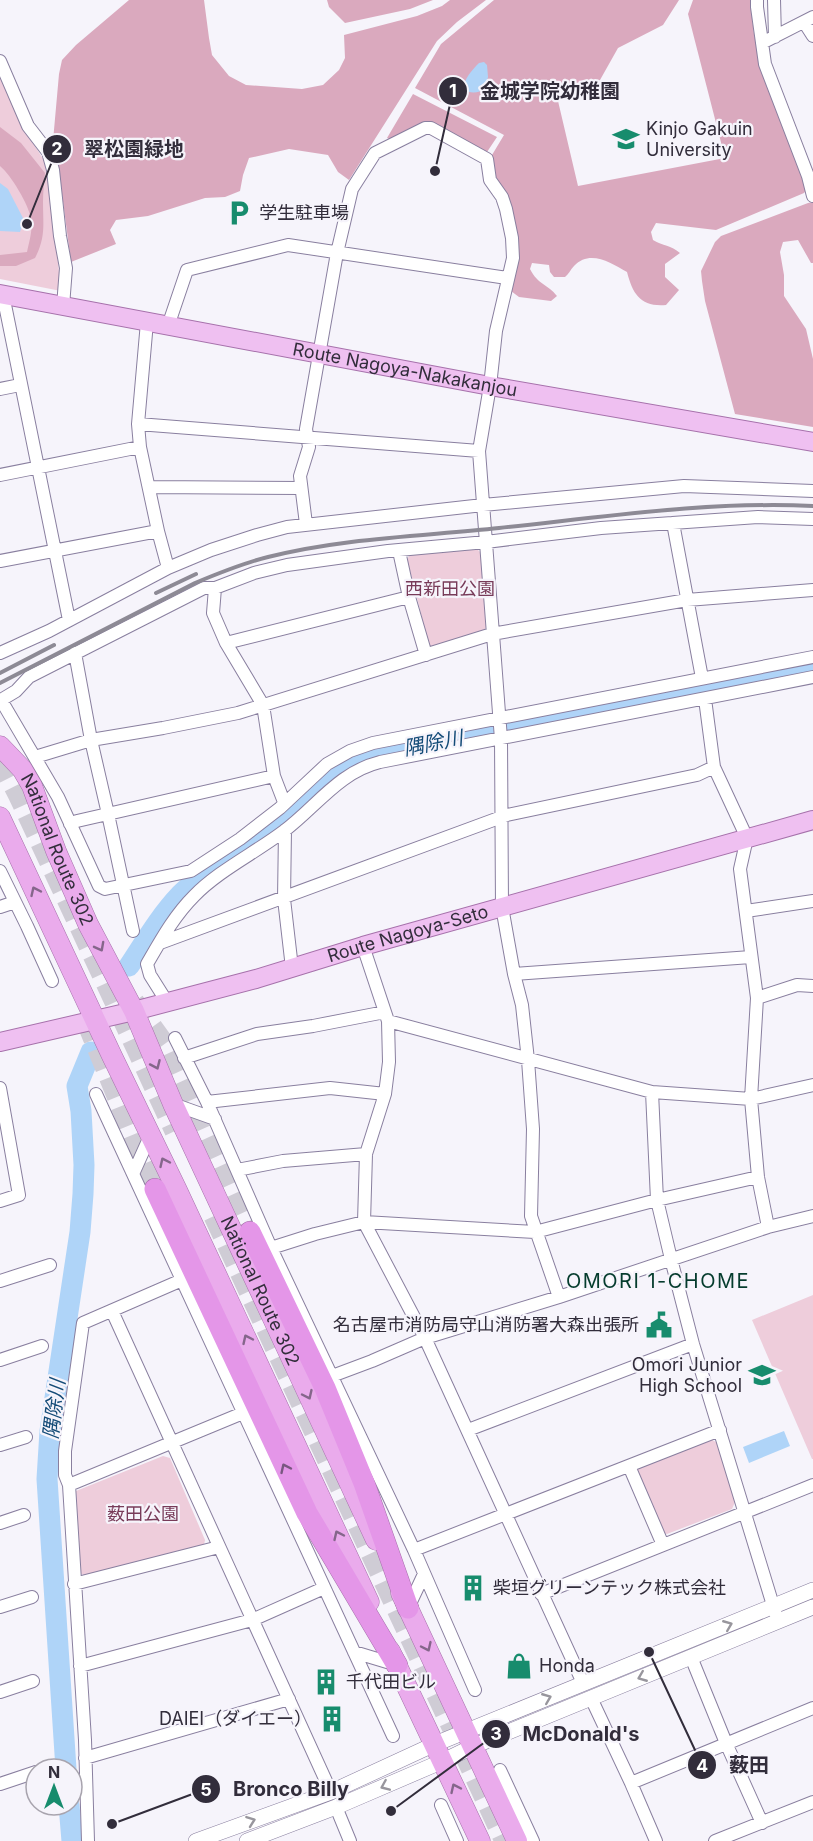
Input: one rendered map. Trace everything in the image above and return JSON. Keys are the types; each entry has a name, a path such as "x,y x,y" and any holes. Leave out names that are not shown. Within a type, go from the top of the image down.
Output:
{"highway":[{"name":"National Route 302","path":"0,746 22,769 32,786 69,883 88,924 134,1011 173,1104 470,1739 511,1811 517,1841"},
{"name":"National Route 302","path":"0,817 151,1134 396,1665 480,1841"},
{"path":"155,1189 307,1513 396,1665"},
{"path":"250,1232 325,1388 364,1483 408,1608"}],"main road":[{"name":"Route Nagoya-Nakakanjou","path":"1,295 490,386 813,442"},
{"name":"Route Nagoya-Seto","path":"0,1042 134,1011 292,969 363,946 813,820"}],"street":[{"path":"757,0 765,64 811,176 813,196"},
{"path":"774,0 775,37"},
{"path":"762,43 808,20 813,36"},
{"path":"0,61 28,126 48,152 54,170 60,236 66,268 63,306"},
{"path":"306,524 300,476 309,447 306,429 352,189 375,153 425,128 431,128 487,159 490,180 502,197 512,237 513,258 496,331 479,451 501,739 502,907 522,1005 528,1060 533,1130 531,1216 559,1297"},
{"path":"168,326 187,270 288,245 507,278"},
{"path":"1,295 69,620"},
{"path":"147,322 138,424 140,447 168,568"},
{"path":"0,389 20,385"},
{"path":"138,424 479,451"},
{"path":"0,475 140,447"},
{"path":"0,653 168,568 211,550 257,535 306,524 684,486 813,491"},
{"path":"149,487 301,488"},
{"path":"813,519 758,517 601,528 287,565 254,573 215,588 204,588 29,677 16,691 1,700 58,797 99,886 105,889 191,871 240,839 280,808 327,764 350,751 373,743 813,657"},
{"path":"673,523 702,678"},
{"path":"0,561 158,531"},
{"path":"399,550 409,597 426,655"},
{"path":"215,588 213,613 226,643 263,705 274,776 284,802"},
{"path":"35,757 91,740 238,714 492,634 687,600 813,590"},
{"path":"226,643 409,597"},
{"path":"75,653 91,740 133,931"},
{"path":"166,1002 150,975 147,964 173,919 206,884 285,830 336,784 371,765 813,677"},
{"path":"705,699 714,766 747,838 740,869 756,999 751,1099 758,1177 768,1227"},
{"path":"160,943 501,818 697,775 714,766"},
{"path":"70,824 274,776"},
{"path":"285,830 284,899 292,969"},
{"path":"0,871 52,981"},
{"path":"746,911 813,901"},
{"path":"0,906 15,902"},
{"path":"27,926 51,924"},
{"path":"363,946 387,1017 389,1062 385,1094 366,1154 364,1222 425,1338 583,1683"},
{"path":"514,974 752,957"},
{"path":"756,999 798,985 813,986"},
{"path":"184,1058 257,1034 387,1017 528,1060 652,1092 751,1099 813,1085"},
{"path":"175,1038 215,1119 271,1248 414,1550 476,1690"},
{"path":"0,1088 4,1129 19,1195 0,1201"},
{"path":"207,1102 330,1088 385,1094"},
{"path":"652,1092 657,1200 671,1259 693,1344 778,1622"},
{"path":"96,1094 393,1736"},
{"path":"173,1104 215,1119"},
{"path":"133,1174 151,1134"},
{"path":"237,1170 283,1161 366,1154"},
{"path":"271,1248 364,1222 536,1232 657,1200 758,1177"},
{"path":"332,1376 425,1338 559,1297 768,1227 813,1216"},
{"path":"0,1281 50,1265"},
{"path":"88,1841 69,1485 65,1475 65,1451 83,1323 182,1280"},
{"path":"112,1311 289,1699 350,1841"},
{"path":"468,1430 693,1344"},
{"path":"0,1360 42,1346"},
{"path":"69,1485 243,1413"},
{"path":"414,1550 720,1430"},
{"path":"0,1445 26,1437"},
{"path":"629,1466 663,1545"},
{"path":"541,1594 813,1485"},
{"path":"0,1523 24,1515"},
{"path":"74,1584 219,1547"},
{"path":"408,1608 424,1574"},
{"path":"80,1666 252,1620 324,1588"},
{"path":"247,1841 470,1739 583,1683 813,1590"},
{"path":"0,1607 32,1597"},
{"path":"470,1739 591,1698 813,1607"},
{"path":"354,1652 396,1665"},
{"path":"691,1657 762,1823"},
{"path":"0,1692 33,1680"},
{"path":"591,1698 656,1841"},
{"path":"85,1758 289,1699"},
{"path":"631,1783 813,1708"},
{"path":"500,1770 511,1811 533,1841"},
{"path":"0,1784 24,1776"},
{"path":"196,1841 333,1800"},
{"path":"715,1841 813,1802"},
{"path":"441,1805 457,1841"}],"green space":[{"path":"0,75 23,128 48,169 61,291 0,279"},
{"name":"西新田公園","path":"477,549 481,553 486,627 484,631 433,648 429,645 407,559 410,555"},
{"path":"813,1295 813,1459 812,1459 752,1320"},
{"path":"712,1440 718,1443 735,1502 732,1509 667,1534 663,1533 637,1469"},
{"name":"薮田公園","path":"163,1456 170,1458 205,1540 204,1545 85,1576 80,1573 76,1491"}],"shaded area":[{"path":"129,0 204,0 212,55 229,76 246,85 302,89 323,85 339,70 345,58 344,35 417,16 442,6 450,0 486,0 437,41 349,180 338,172 328,155 289,149 249,158 240,191 225,197 205,198 148,216 116,220 110,230 116,244 71,262 53,141 62,60 76,45"},
{"path":"327,0 433,0 410,9 345,23 329,7"},
{"path":"494,0 679,0 663,25 618,48 600,80 587,90 558,101 578,186 725,158 688,14 693,0 750,0 754,34 761,63 809,186 804,193 716,230 656,223 651,232 653,240 680,253 665,264 665,277 679,290 666,305 644,302 635,293 627,272 594,258 580,261 565,277 554,277 549,265 532,263 530,269 533,274 557,296 551,301 519,297 511,291 516,262 491,170 492,155 504,135 415,88 441,44"},
{"path":"413,94 497,137 487,152 434,124 391,140 387,138"},
{"path":"0,127 21,143 45,173 41,243 35,258 16,266 0,266 0,255 27,252 30,213 14,183 0,166"},
{"path":"813,202 813,263 798,240 783,242 780,252 784,275 784,296 806,329 813,359 813,427 735,414 705,301 701,271 715,242 721,236"}],"water":[{"path":"484,62 487,65 488,77 485,89 474,92 466,91 464,86 468,75 479,63"},
{"path":"0,183 8,189 24,220 20,232 0,231"},
{"path":"784,1431 790,1446 749,1463 743,1447"}],"waterway":[{"name":"隅除川","path":"129,966 153,929 180,895 208,872 257,838 314,789 345,767 361,759 379,752 813,669"},
{"name":"隅除川","path":"65,1757 47,1479 50,1431 80,1232 83,1194 84,1165 77,1086 91,1052"},
{"name":"隅除川","path":"70,1817 72,1841"}],"tunnel":[{"path":"0,759 175,1131"},
{"path":"134,1002 165,1045 250,1232"},
{"path":"86,1020 155,1189"},
{"path":"214,1216 505,1841"}],"railway":[{"path":"0,683 195,583 268,557 383,538 656,511 734,506 813,506"},
{"path":"156,593 196,574"},
{"path":"0,673 54,645"}],"place":[{"name":"Kinjo Gakuin University","path":"626,139"},
{"name":"金城学院幼稚園","path":"435,171"},
{"name":"学生駐車場","path":"239,213"},
{"name":"翠松園緑地","path":"27,224"},
{"name":"名古屋市消防局守山消防署大森出張所","path":"659,1325"},
{"name":"Omori Junior High School","path":"762,1375"},
{"name":"柴垣グリーンテック株式会社","path":"473,1588"},
{"name":"薮田","path":"649,1652"},
{"name":"Honda","path":"519,1666"},
{"name":"千代田ビル","path":"326,1682"},
{"name":"DAIEI（ダイエー）","path":"332,1719"},
{"name":"McDonald's","path":"391,1811"},
{"name":"Bronco Billy","path":"112,1824"}],"district":[{"name":"OMORI 1-CHOME","path":"658,1281"}]}
